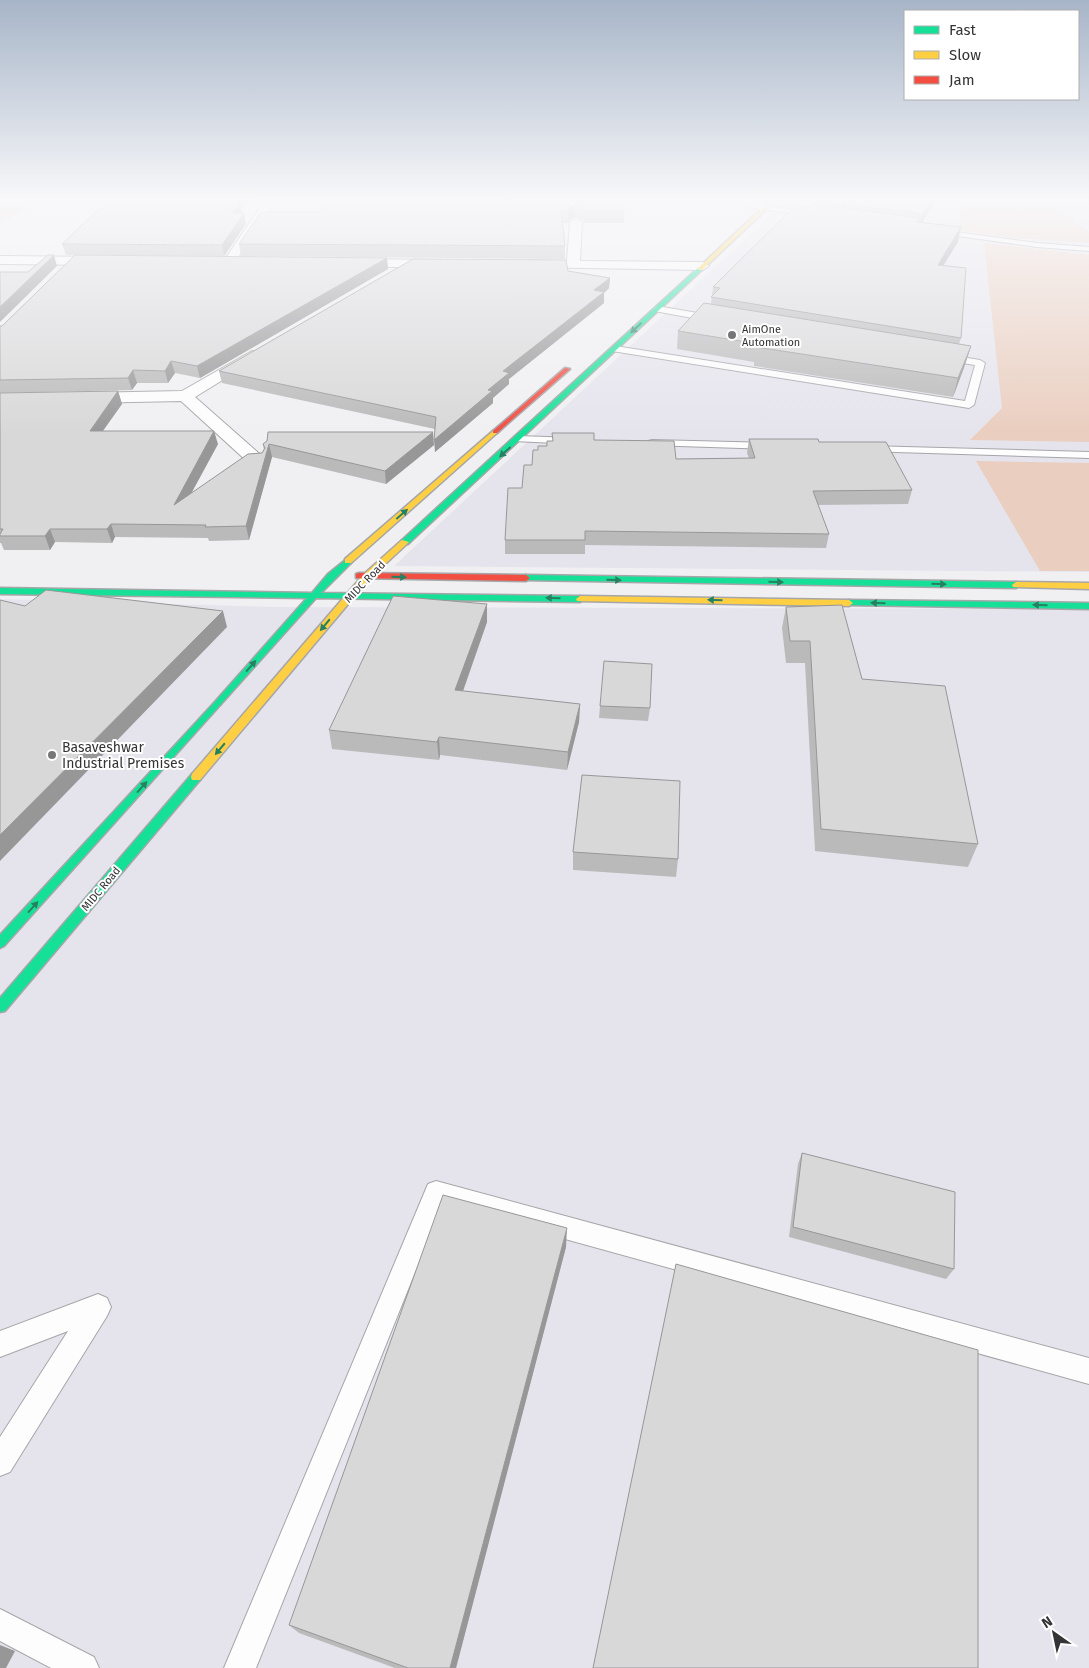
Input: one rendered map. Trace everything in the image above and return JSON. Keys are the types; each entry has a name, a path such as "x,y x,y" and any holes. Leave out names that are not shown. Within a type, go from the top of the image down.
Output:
{"main road":[{"name":"MIDC Road","path":"0,1007 367,576 518,440 690,278"},
{"name":"MIDC Road","path":"0,943 216,706 312,595 331,576 572,364"},
{"path":"312,576 1089,586"},
{"path":"0,591 1089,606"},
{"path":"216,706 250,713"}],"street":[{"path":"68,398 185,396 260,352"},
{"path":"185,396 257,461"}],"lane":[{"path":"657,309 721,320"},
{"path":"614,349 969,405 980,364 932,355"},
{"path":"518,440 587,441"},
{"path":"636,443 784,447"},
{"path":"853,449 1089,455"},
{"path":"240,1668 436,1192 1089,1371"},
{"path":"0,1344 98,1307 0,1462"},
{"path":"0,1624 83,1668"}],"shaded area":[{"path":"703,278 1089,278 1089,572 394,566"},
{"path":"988,278 1089,278 1089,442 970,440 1002,408"},
{"path":"976,461 1089,463 1089,571 1040,571"},
{"path":"0,599 274,607 1089,609 1089,1668 0,1668"}],"building":[{"path":"0,278 30,278 0,307"},
{"path":"52,278 352,278 197,366 171,361 165,371 133,370 128,378 0,380 0,326"},
{"path":"380,278 610,278 594,290 604,292 503,371 509,373 488,390 492,391 434,440 436,417 219,371"},
{"path":"722,278 965,278 961,338 711,297 720,288 713,287"},
{"path":"704,303 971,346 958,378 756,347 759,344 678,331"},
{"path":"118,391 90,431 214,431 174,505 248,454 262,453 265,448 263,444 267,441 268,432 433,432 385,471 269,444 246,526 205,527 206,525 111,524 107,529 50,529 45,536 0,536 3,529 0,529 0,393"},
{"path":"552,433 594,433 594,440 674,441 676,459 755,458 749,439 818,439 819,442 886,442 912,490 813,491 829,534 585,531 585,540 505,540 508,488 522,488 524,465 532,465 533,450 538,450 538,446 547,446 547,441 553,441"},
{"name":"Basaveshwar Industrial Premises","path":"46,590 223,611 0,835 0,600 25,606"},
{"path":"393,596 487,604 455,690 580,704 568,752 439,737 437,742 329,730"},
{"path":"842,605 862,679 945,686 978,844 821,829 810,641 790,641 786,607"},
{"path":"604,661 652,664 650,708 600,706"},
{"path":"582,775 680,781 678,859 573,852"},
{"path":"802,1153 955,1192 954,1269 793,1227"},
{"path":"443,1195 567,1228 450,1668 408,1668 289,1625"},
{"path":"676,1264 978,1350 978,1668 593,1668"}],"traffic: fast":[{"path":"405,542 690,278"},
{"path":"0,943 216,706 331,576 348,561"},
{"path":"526,578 1016,585"},
{"path":"0,591 580,599"},
{"path":"849,603 1089,606"},
{"path":"0,1007 196,777"}],"traffic: slow":[{"path":"348,561 495,432"},
{"path":"196,777 367,576 405,542"},
{"path":"1016,585 1089,586"},
{"path":"580,599 849,603"}],"traffic: jam":[{"path":"495,432 567,369"},
{"path":"359,576 526,578"}],"place":[{"name":"AimOne Automation","path":"732,335"},
{"name":"Basaveshwar Industrial Premises","path":"52,755"}]}
